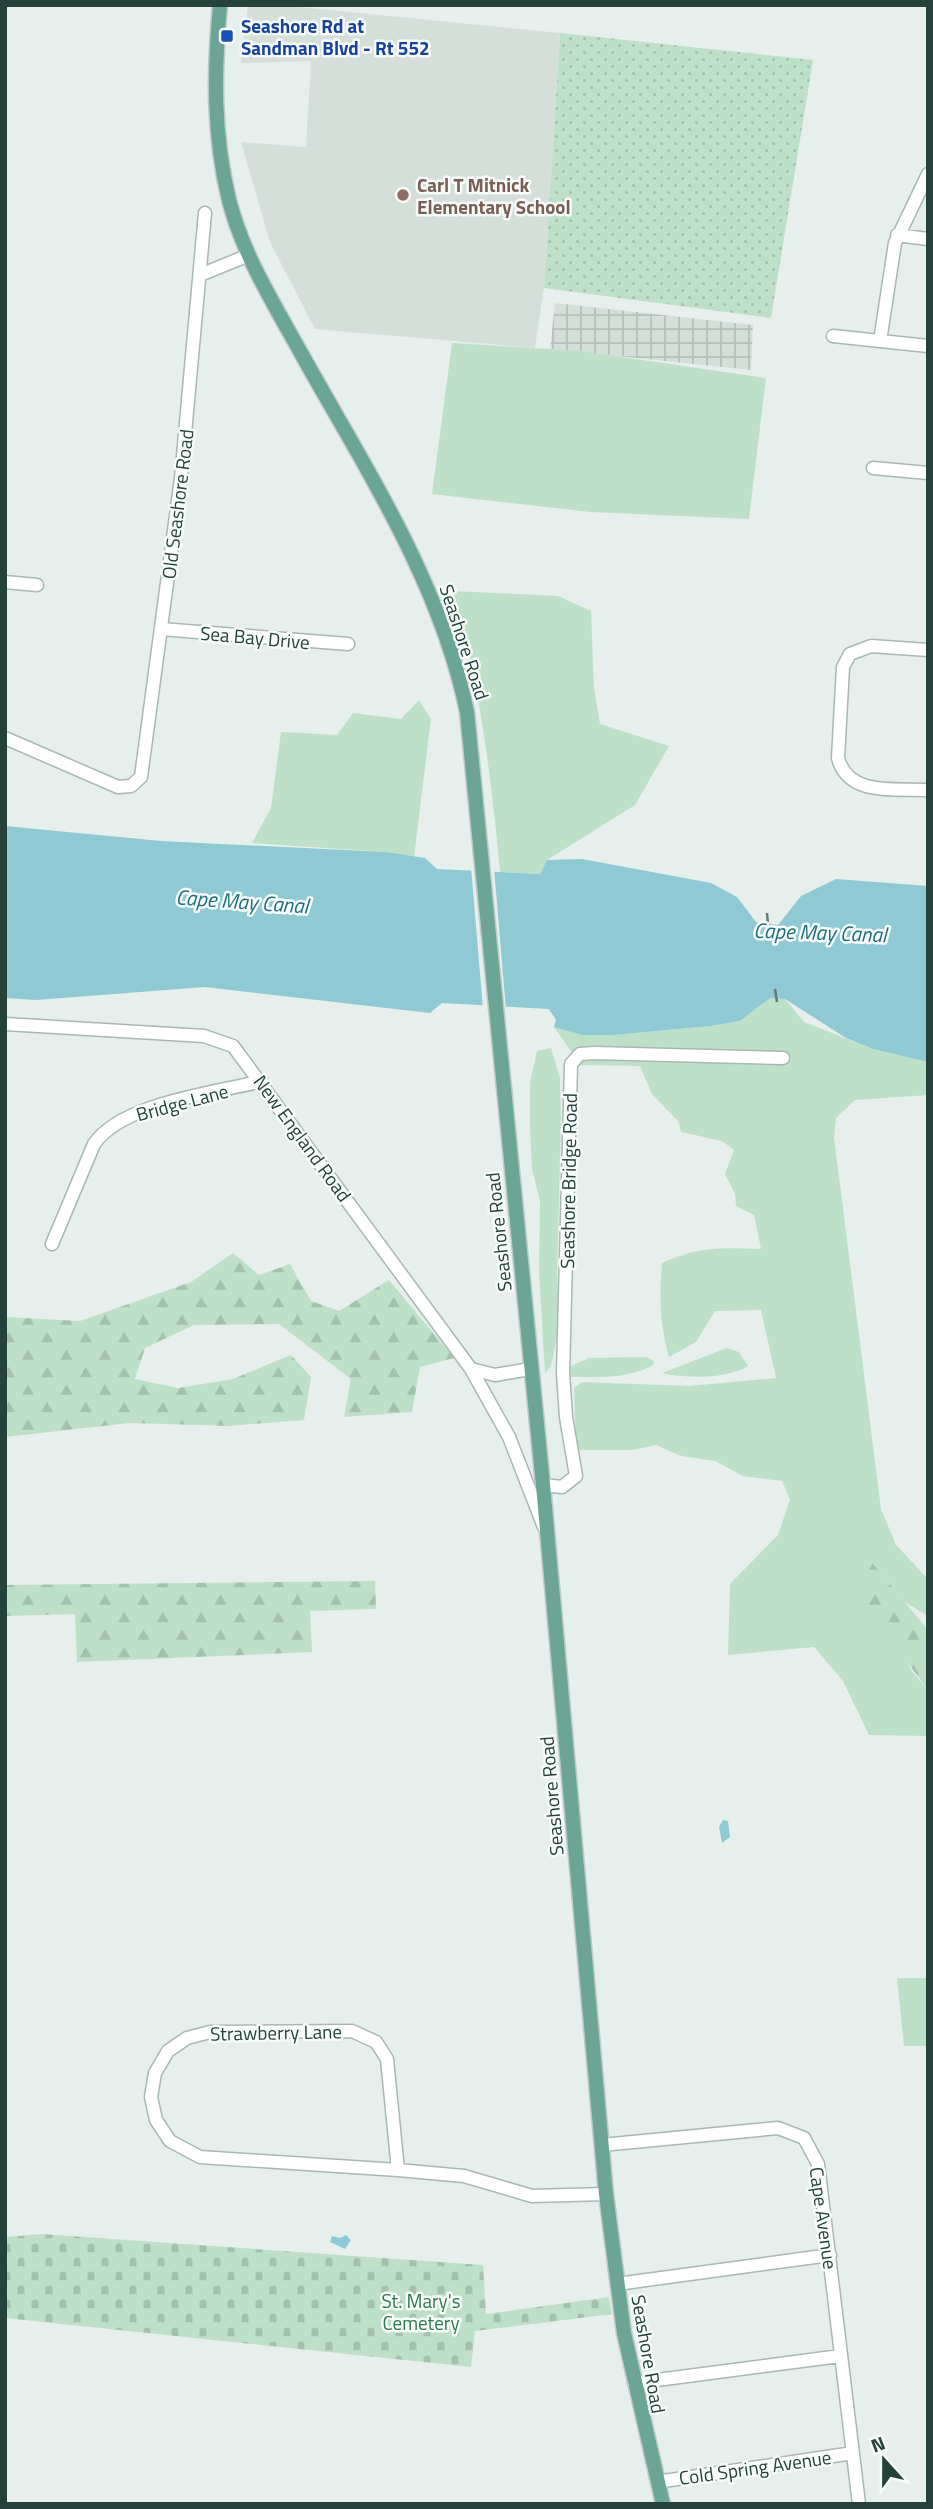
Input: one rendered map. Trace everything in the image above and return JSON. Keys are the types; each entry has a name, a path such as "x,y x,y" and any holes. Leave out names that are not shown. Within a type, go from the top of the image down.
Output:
{"main road":[{"name":"Seashore Road","path":"220,5 214,98 222,167 230,202 249,255 415,559 443,624 467,712 543,1485 606,2194 617,2284 634,2383 663,2504"}],"street":[{"path":"880,341 897,235 923,190 928,174"},
{"name":"Old Seashore Road","path":"5,738 118,787 136,782 143,771 181,478 205,213"},
{"path":"897,235 928,239"},
{"path":"200,275 249,255"},
{"path":"833,336 928,346"},
{"path":"873,468 928,473"},
{"path":"5,582 37,585"},
{"name":"Sea Bay Drive","path":"161,629 348,644"},
{"path":"928,650 871,646 850,653 843,667 838,758 848,779 864,786 928,790"},
{"name":"New England Road","path":"5,1024 213,1037 233,1046 262,1081 471,1369 509,1437 546,1531"},
{"name":"Seashore Bridge Road","path":"543,1485 562,1487 576,1476 565,1418 564,1373 571,1064 580,1054 594,1053 783,1058"},
{"name":"Bridge Lane","path":"52,1244 94,1144 104,1130 134,1113 262,1081"},
{"path":"471,1369 495,1375 530,1369"},
{"name":"Strawberry Lane","path":"398,2170 387,2059 376,2042 360,2033 197,2034 168,2051 155,2073 150,2097 156,2120 170,2141 200,2157 464,2176 532,2196 606,2194"},
{"name":"Cape Avenue","path":"602,2145 778,2128 796,2133 810,2146 818,2164 859,2504"},
{"path":"617,2284 830,2256"},
{"path":"634,2383 840,2356"},
{"name":"Cold Spring Avenue","path":"657,2482 853,2453"}],"shaded area":[{"name":"Carl T Mitnick Elementary School","path":"248,5 279,5 560,33 544,287 535,348 315,329 270,242 241,142 306,147 311,61 241,63"},
{"path":"555,303 753,325 751,370 550,349"}],"green space":[{"path":"560,33 813,60 771,318 544,288"},
{"path":"452,343 581,351 766,378 749,519 590,512 432,494"},
{"path":"453,591 558,596 591,611 594,688 600,724 669,746 635,805 547,860 540,874 500,872 483,730"},
{"path":"419,700 431,719 414,857 386,852 252,843 271,808 281,732 337,735 353,713 401,719"},
{"path":"770,998 785,999 804,1022 873,1049 928,1062 928,1095 855,1100 836,1118 834,1137 881,1509 896,1545 928,1579 928,1616 903,1601 870,1560 911,1670 928,1690 928,1736 869,1735 843,1681 814,1647 728,1655 730,1584 778,1535 790,1499 782,1481 743,1476 715,1461 681,1456 656,1445 633,1450 576,1450 574,1388 582,1382 689,1386 776,1378 761,1310 715,1311 696,1342 669,1357 664,1333 662,1263 688,1253 711,1249 761,1249 754,1215 736,1206 735,1194 725,1174 734,1150 722,1141 681,1132 678,1121 652,1094 640,1066 581,1065 554,1027 583,1034 613,1035 711,1026 740,1021"},
{"path":"551,1048 560,1078 557,1274 560,1322 551,1366 545,1374 539,1271 540,1201 532,1169 530,1082 537,1051"},
{"path":"233,1253 259,1275 290,1264 311,1301 339,1311 389,1280 454,1358 420,1367 412,1412 344,1417 351,1379 279,1324 194,1325 145,1348 135,1379 178,1388 233,1379 291,1355 311,1377 304,1420 229,1426 130,1423 5,1437 5,1317 80,1321 191,1282"},
{"path":"727,1348 739,1352 748,1366 706,1377 662,1373"},
{"path":"646,1357 654,1361 653,1365 624,1375 571,1377 569,1367 589,1358"},
{"path":"869,1559 928,1630 928,1690 866,1607"},
{"path":"375,1581 376,1609 310,1611 312,1652 77,1662 75,1614 5,1616 5,1585"},
{"path":"897,1978 928,1978 928,2046 904,2046"},
{"name":"St. Mary's Cemetery","path":"41,2234 483,2265 486,2314 609,2297 612,2314 475,2331 471,2367 5,2318 5,2237"}],"water":[{"name":"Cape May Canal","path":"5,826 161,841 386,852 425,858 437,869 540,874 547,860 582,859 711,883 737,897 756,922 778,925 801,896 836,879 928,886 928,1062 873,1049 846,1038 785,999 770,998 740,1021 613,1035 583,1035 554,1027 556,1020 549,1009 442,1003 430,1013 205,987 36,1000 5,998"},
{"path":"723,1820 728,1821 730,1837 722,1843 719,1827"},
{"path":"346,2235 351,2240 345,2249 330,2242 332,2236 340,2238"}],"pier":[{"path":"471,867 494,868 506,1010 483,1009"}],"railway":[{"path":"767,913 769,936"},
{"path":"775,989 777,1002"}],"place":[{"name":"Seashore Rd at Sandman Blvd - Rt 552","path":"227,36"},
{"name":"Carl T Mitnick Elementary School","path":"403,195"}]}
